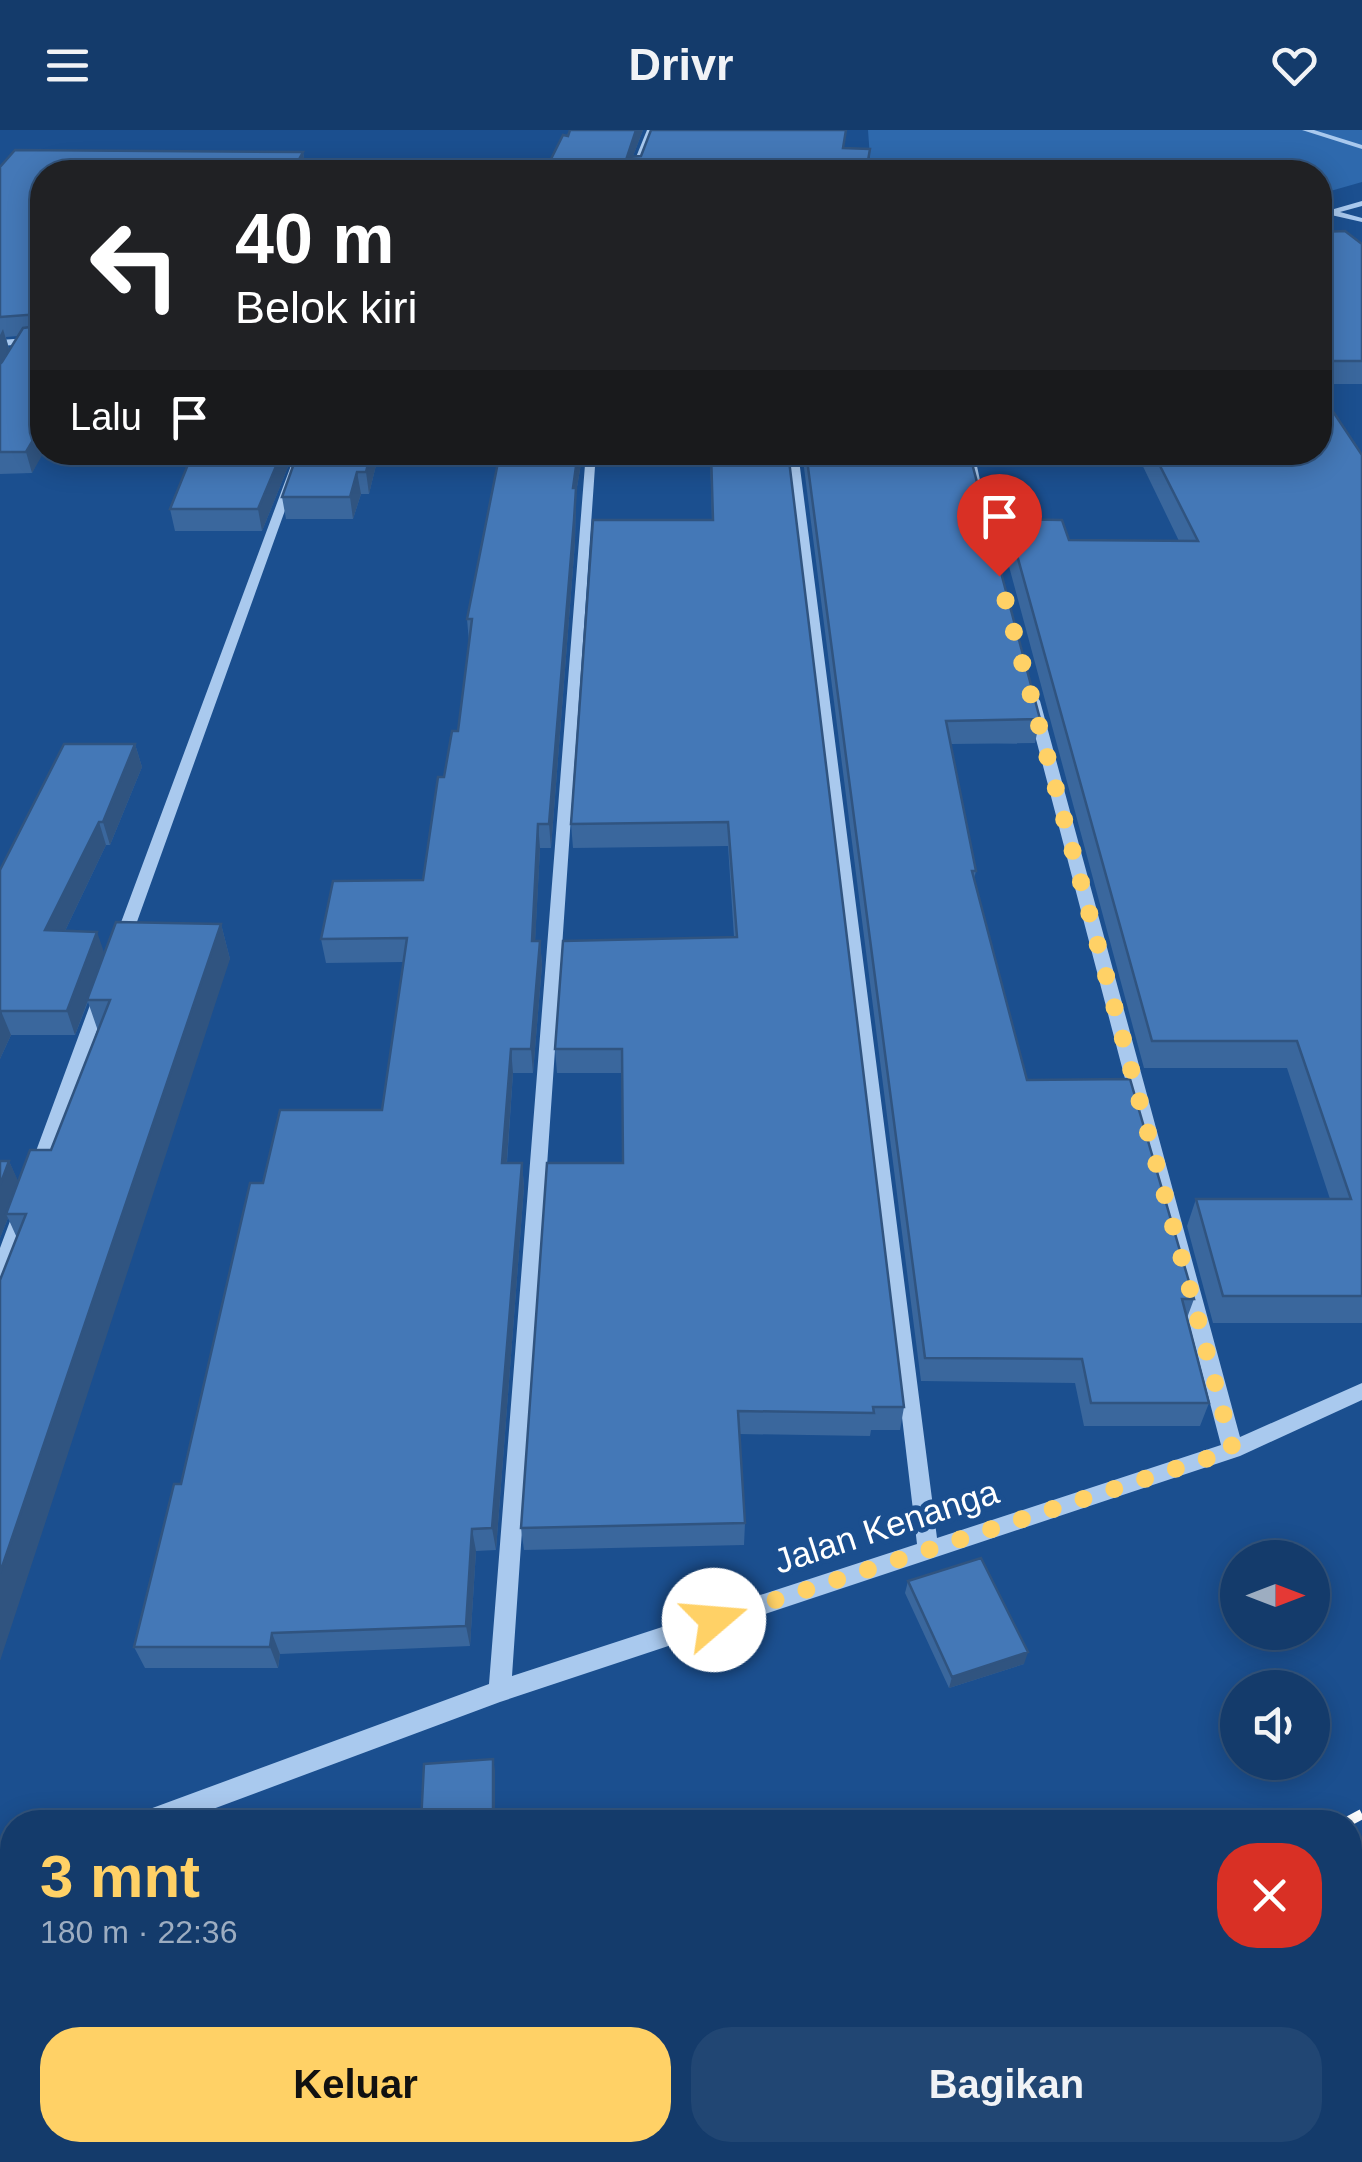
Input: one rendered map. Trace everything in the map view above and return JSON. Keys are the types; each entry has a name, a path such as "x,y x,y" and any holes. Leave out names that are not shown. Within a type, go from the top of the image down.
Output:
{"street":[{"path":"639,160 651,130"},
{"path":"1306,130 1362,147"},
{"path":"1332,212 1362,203"},
{"path":"1332,212 1362,220"},
{"path":"15,354 23,341"},
{"path":"0,342 30,341"},
{"path":"116,956 296,465"},
{"path":"500,1691 590,465"},
{"path":"794,465 928,1548"},
{"path":"972,465 986,523"},
{"path":"1030,690 1233,1450"},
{"path":"34,1180 110,975"},
{"path":"0,1274 27,1199"},
{"name":"Jalan Kenanga","path":"179,1810 500,1691 1233,1450 1362,1391"}],"shaded area":[{"path":"868,130 1362,130 1362,182 1332,191 1332,160 870,160"}],"building":[{"path":"570,130 636,130 627,157 641,156 651,130 846,130 843,148 870,149 868,160 550,160 563,135 568,136"},
{"path":"15,150 303,152 299,160 30,160 30,315 0,317 0,167"},
{"path":"1345,231 1362,244 1362,361 1332,361 1332,232"},
{"path":"30,327 30,445 26,452 0,452 0,364 23,328"},
{"path":"1332,410 1362,455 1362,1296 1223,1296 1196,1199 1351,1199 1297,1041 1152,1041 1007,519 1062,520 1069,540 1198,541 1160,465 1332,465"},
{"path":"188,465 277,465 258,509 170,509"},
{"path":"293,465 368,465 366,472 357,472 350,497 282,497"},
{"path":"497,465 576,465 549,824 538,824 532,941 540,941 531,1049 511,1049 502,1163 522,1163 492,1528 472,1529 466,1626 272,1633 270,1647 134,1647 174,1484 181,1484 250,1183 263,1183 280,1110 382,1110 407,938 321,939 333,881 423,880 438,777 444,777 452,731 458,731 472,619 467,619"},
{"path":"711,465 790,465 904,1407 873,1407 874,1413 738,1411 745,1523 521,1528 547,1163 623,1163 622,1049 555,1049 563,941 737,937 728,822 571,824 593,520 713,520"},
{"path":"808,465 972,465 1040,719 946,721 976,871 972,871 1027,1080 1130,1079 1194,1299 1182,1299 1209,1403 1091,1403 1082,1359 925,1358"},
{"path":"64,744 135,744 103,822 99,822 45,930 97,932 67,1011 0,1014 0,870"},
{"path":"116,922 221,924 0,1573 0,1280 26,1214 6,1214 30,1150 51,1150 110,1000 87,1000"},
{"path":"0,1161 9,1161 0,1185"},
{"path":"981,1558 1028,1652 952,1677 908,1581"},
{"path":"493,1759 493,1810 422,1810 424,1764"}],"route":[{"path":"714,1620 1233,1450 999,576"}]}
